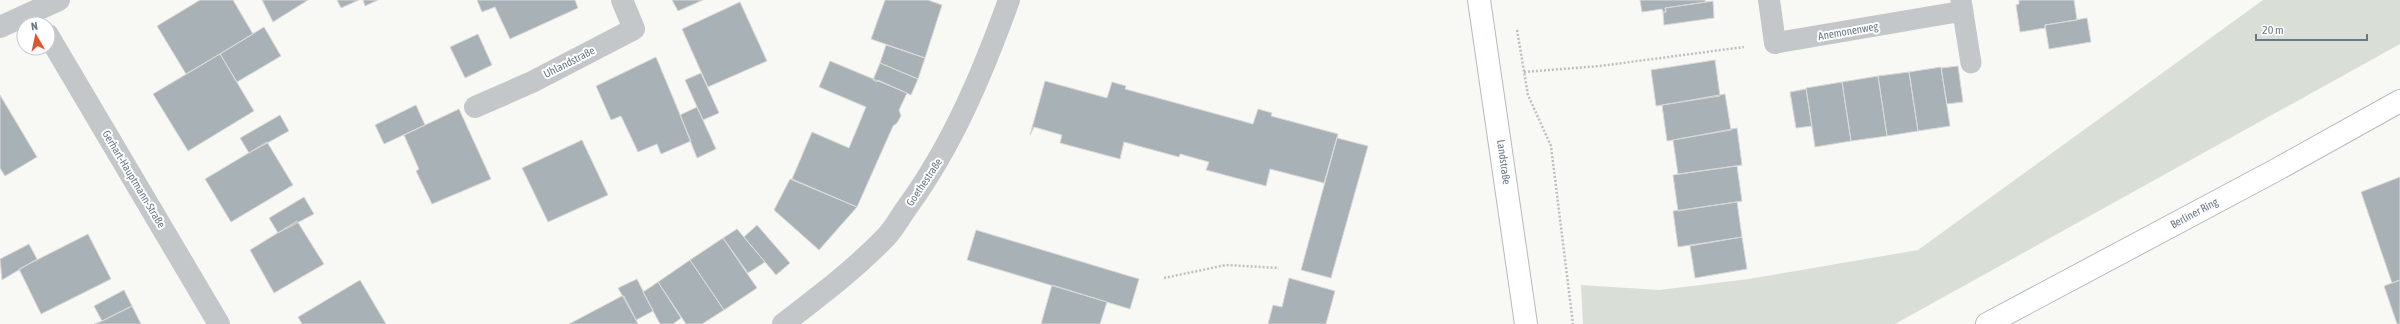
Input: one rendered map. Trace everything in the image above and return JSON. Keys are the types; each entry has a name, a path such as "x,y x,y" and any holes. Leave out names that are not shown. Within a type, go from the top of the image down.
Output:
{"main road":[{"name":"Landstraße","path":"1479,0 1526,324"},
{"name":"Berliner Ring","path":"1987,324 2276,170 2400,101"}],"street":[{"path":"0,27 59,0"},
{"name":"Uhlandstraße","path":"475,107 532,82 634,29 622,0"},
{"name":"Goethestraße","path":"783,324 831,287 886,237 925,183 943,154 989,55 1009,0"},
{"path":"1769,0 1775,43"},
{"name":"Gerhart-Hauptmann-Straße","path":"56,49 219,324"}],"lane":[{"name":"Anemonenweg","path":"1775,43 1962,6 1972,63"}],"path":[{"path":"1517,29 1528,95 1551,146 1573,324"},
{"path":"1524,72 1600,66 1775,43"},
{"path":"1164,278 1226,265 1279,268"}],"shaded area":[{"path":"2263,0 2400,0 2400,44 1895,324 1583,324 1581,285 1659,290 1749,279 1918,250"}],"building":[{"path":"200,0 233,0 253,34 186,74 157,26"},
{"path":"262,0 308,0 273,22"},
{"path":"337,0 359,0 341,8"},
{"path":"363,0 378,0 365,6"},
{"path":"477,0 575,0 578,8 510,39 495,7 482,12"},
{"path":"672,0 703,0 678,11"},
{"path":"885,0 928,0 942,5 925,58 871,39"},
{"path":"1640,0 1705,0 1706,2 1665,8 1666,12 1663,12 1662,9 1642,12"},
{"path":"2019,0 2074,0 2077,20 2045,25 2045,28 2020,32 2016,5 2019,4"},
{"path":"1713,1 1714,18 1664,25 1663,12 1666,12 1665,8"},
{"path":"740,2 767,61 708,87 682,29"},
{"path":"2087,18 2091,42 2049,49 2045,25"},
{"path":"264,27 281,56 237,82 220,54"},
{"path":"478,34 492,65 465,78 450,47"},
{"path":"886,45 925,58 918,79 880,63"},
{"path":"220,54 254,111 188,151 153,94"},
{"path":"656,57 691,141 661,154 657,144 638,152 621,116 611,120 596,86"},
{"path":"1715,60 1720,96 1656,106 1651,70"},
{"path":"830,61 907,93 899,110 901,116 897,123 893,126 857,207 792,179 812,132 849,148 866,107 819,87"},
{"path":"880,63 918,79 911,95 878,80 877,82 873,80"},
{"path":"1958,66 1963,102 1947,104 1941,68"},
{"path":"1941,67 1950,126 1918,131 1909,72"},
{"path":"1909,72 1918,131 1887,136 1878,76"},
{"path":"701,73 719,113 703,120 685,80"},
{"path":"1878,76 1887,136 1851,141 1842,82"},
{"path":"1045,81 1107,98 1112,82 1126,86 1125,89 1253,124 1258,109 1272,113 1271,116 1338,134 1324,183 1270,169 1266,186 1206,170 1209,162 1180,154 1179,157 1124,142 1120,159 1060,143 1062,135 1034,127 1030,135"},
{"path":"1842,82 1851,141 1815,147 1806,88"},
{"path":"1806,89 1812,126 1796,128 1790,92"},
{"path":"1725,94 1731,130 1667,141 1662,105"},
{"path":"0,95 37,157 5,176 0,168"},
{"path":"416,105 425,125 384,144 375,125"},
{"path":"697,107 716,149 697,158 680,115"},
{"path":"459,109 491,179 432,204 416,171 419,169 404,135"},
{"path":"280,115 289,131 249,153 240,138"},
{"path":"1737,128 1742,165 1678,174 1673,140"},
{"path":"1337,138 1368,146 1331,278 1301,270"},
{"path":"582,140 608,195 548,222 522,168"},
{"path":"267,142 293,185 231,222 205,179"},
{"path":"1737,166 1742,201 1678,211 1673,175"},
{"path":"2400,177 2400,280 2392,283 2361,192"},
{"path":"790,179 857,207 819,250 774,210"},
{"path":"304,197 314,214 278,233 269,218"},
{"path":"1737,202 1742,237 1678,247 1673,211"},
{"path":"297,221 324,264 274,293 250,250"},
{"path":"757,225 790,263 776,275 744,237"},
{"path":"737,229 765,262 748,273 723,238"},
{"path":"976,230 1139,279 1130,309 967,260"},
{"path":"88,234 111,279 41,314 19,269"},
{"path":"1742,237 1747,269 1695,278 1690,246"},
{"path":"723,238 757,288 724,310 690,260"},
{"path":"29,244 37,259 2,280 0,259"},
{"path":"690,260 724,310 702,324 686,324 658,282"},
{"path":"1289,278 1335,291 1326,324 1268,324 1273,305 1282,307"},
{"path":"637,279 653,311 636,320 618,288"},
{"path":"360,280 386,324 302,324 298,317"},
{"path":"2400,280 2400,324 2397,324 2384,286"},
{"path":"658,282 681,318 673,324 660,324 643,292"},
{"path":"1052,285 1107,302 1100,324 1041,324"},
{"path":"124,290 132,306 102,321 94,306"},
{"path":"622,296 624,296 638,324 569,324"},
{"path":"132,306 141,324 94,324 102,321"}]}
